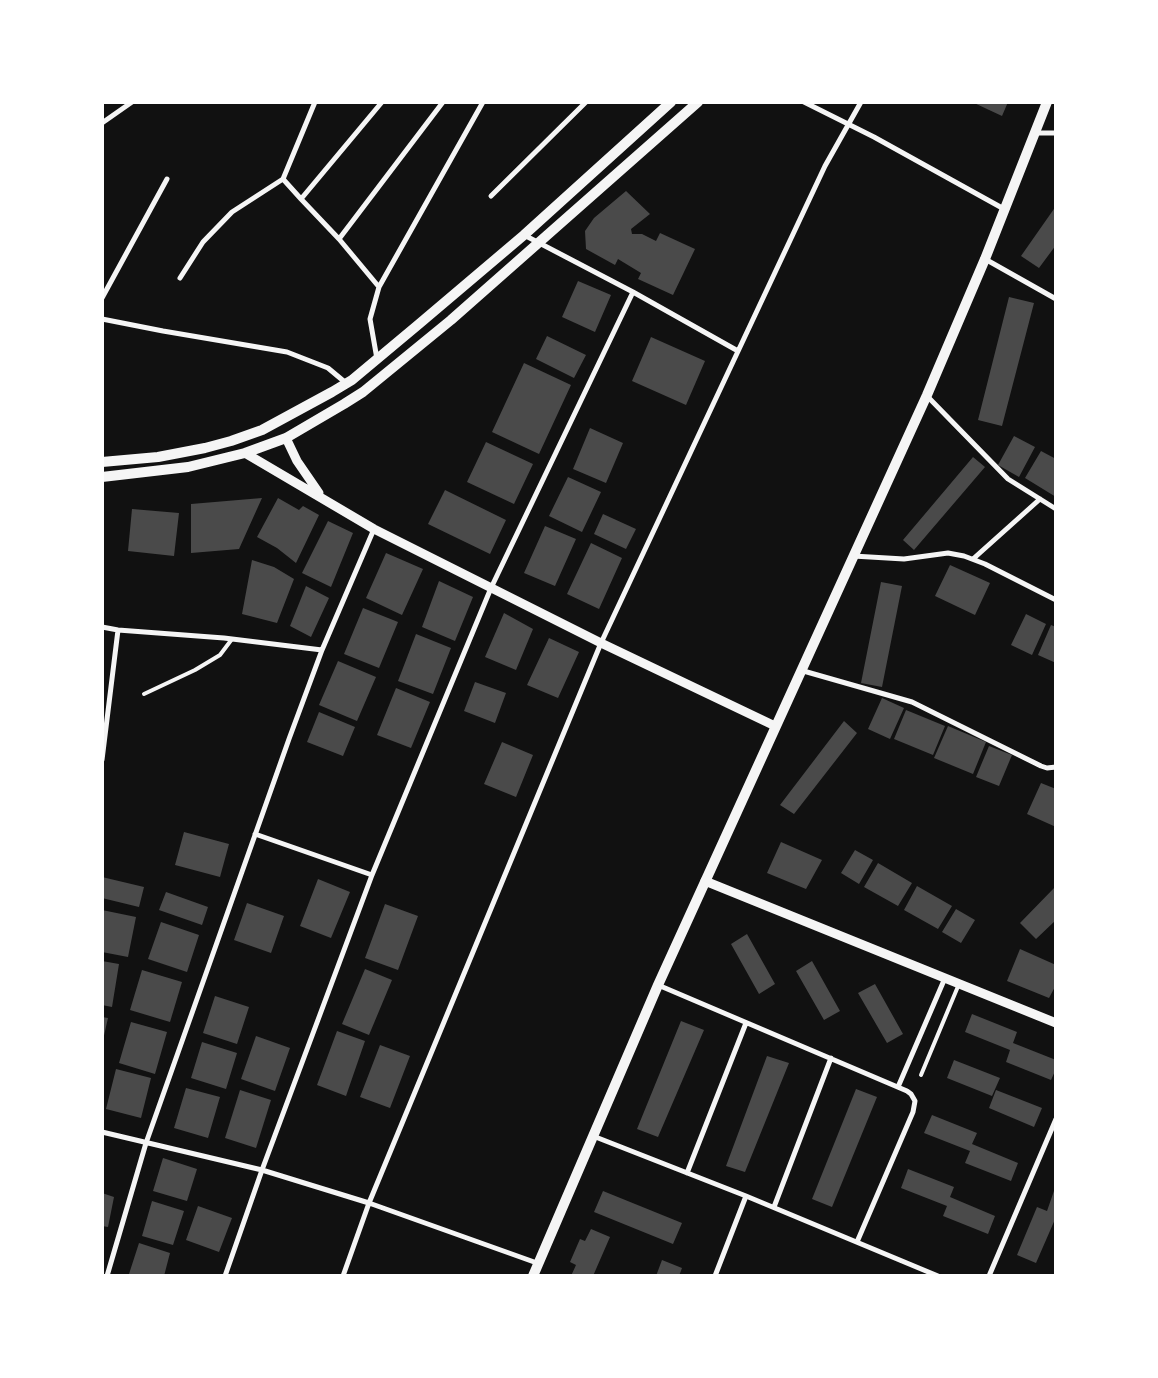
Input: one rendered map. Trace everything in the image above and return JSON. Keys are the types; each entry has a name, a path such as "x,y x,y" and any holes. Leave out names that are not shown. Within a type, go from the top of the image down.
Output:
{"main road":[{"path":"102,462 158,457 205,448 247,436 285,419 346,383 524,235 671,102"},
{"path":"102,477 188,467 245,453 286,438 323,418 363,392 451,320 698,102"},
{"path":"533,1276 658,985 774,726 927,395 986,259 1047,102"},
{"path":"285,419 286,438"}],"street":[{"path":"102,123 132,102"},
{"path":"180,278 204,242 232,212 283,179 315,102"},
{"path":"301,199 382,102"},
{"path":"339,239 443,102"},
{"path":"377,359 370,319 379,286 483,102"},
{"path":"491,196 586,102"},
{"path":"804,102 874,137 1005,210"},
{"path":"343,1276 369,1203 601,643 825,166 861,102"},
{"path":"1036,133 1056,133"},
{"path":"283,179 339,239 379,286"},
{"path":"102,298 167,180"},
{"path":"524,235 633,292 738,352"},
{"path":"986,259 1056,299"},
{"path":"225,1276 262,1170 372,875 491,588 633,292"},
{"path":"102,319 163,332 288,352 328,368 346,383"},
{"path":"927,395 1008,479 1056,509"},
{"path":"286,438 301,468 322,497"},
{"path":"245,453 374,529 601,643 774,726"},
{"path":"973,559 1040,499"},
{"path":"107,1276 146,1143 255,834 322,650 374,529"},
{"path":"853,556 904,559 948,554 964,556 1056,600"},
{"path":"102,628 232,639 322,650"},
{"path":"102,760 118,630"},
{"path":"800,670 912,702 1041,766 1047,768 1056,766"},
{"path":"255,834 372,875"},
{"path":"705,882 1056,1023"},
{"path":"898,1087 945,978"},
{"path":"658,985 898,1087 914,1097 915,1106 858,1242"},
{"path":"687,1173 746,1023"},
{"path":"774,1208 831,1058"},
{"path":"989,1276 1056,1119"},
{"path":"102,1132 262,1170 369,1203 538,1263"},
{"path":"593,1136 746,1196 938,1276"},
{"path":"715,1276 746,1196"}],"lane":[{"path":"144,694 195,670 220,655 232,639"},
{"path":"921,1076 959,984"}],"building":[{"path":"972,102 1008,102 1002,116"},
{"path":"626,191 650,214 631,229 632,234 642,234 656,241 660,233 695,249 673,295 638,279 641,273 618,259 615,265 586,249 585,231 594,218"},
{"path":"1056,206 1056,245 1039,268 1021,256"},
{"path":"578,281 611,295 595,332 562,317"},
{"path":"1009,297 1034,303 1002,426 978,420"},
{"path":"547,336 586,355 574,378 536,359"},
{"path":"651,337 705,361 686,405 632,381"},
{"path":"524,363 571,385 539,454 492,432"},
{"path":"590,428 623,443 606,483 573,469"},
{"path":"1014,436 1035,447 1019,477 998,465"},
{"path":"486,442 533,464 514,504 467,482"},
{"path":"1041,451 1056,459 1056,497 1025,478"},
{"path":"973,457 985,467 914,550 903,540"},
{"path":"568,477 601,492 582,532 549,516"},
{"path":"445,490 506,520 490,554 428,524"},
{"path":"262,498 239,549 191,553 191,504"},
{"path":"278,498 299,510 303,506 319,515 296,563 277,548 257,537"},
{"path":"132,509 179,513 174,556 128,551"},
{"path":"603,514 636,529 626,549 594,534"},
{"path":"328,521 353,533 331,587 302,573"},
{"path":"545,526 576,539 555,586 524,573"},
{"path":"591,543 622,558 599,609 567,594"},
{"path":"386,553 423,569 402,615 366,598"},
{"path":"252,560 274,567 294,579 277,623 242,614"},
{"path":"950,565 990,583 975,615 935,596"},
{"path":"439,581 473,597 455,641 422,627"},
{"path":"881,582 902,586 882,687 861,683"},
{"path":"306,586 329,598 311,637 290,626"},
{"path":"363,608 398,622 379,668 344,654"},
{"path":"504,613 533,629 516,670 485,657"},
{"path":"1026,614 1046,624 1032,655 1011,645"},
{"path":"1051,625 1056,627 1056,663 1038,655"},
{"path":"416,634 451,648 433,694 398,681"},
{"path":"549,638 579,652 558,698 527,685"},
{"path":"338,661 376,677 357,721 319,705"},
{"path":"475,682 506,693 495,723 464,711"},
{"path":"396,688 430,702 411,748 377,735"},
{"path":"882,698 904,708 890,739 868,729"},
{"path":"906,710 945,726 933,755 894,739"},
{"path":"319,712 355,727 343,756 307,742"},
{"path":"844,721 857,733 794,814 780,805"},
{"path":"948,726 986,742 973,774 934,758"},
{"path":"502,742 533,755 516,797 484,784"},
{"path":"989,746 1012,755 999,786 976,777"},
{"path":"1041,783 1056,789 1056,827 1027,814"},
{"path":"184,832 229,844 220,877 175,865"},
{"path":"781,842 822,860 806,889 767,873"},
{"path":"855,850 873,860 859,884 841,873"},
{"path":"878,863 912,883 898,906 864,887"},
{"path":"102,877 144,887 139,907 102,898"},
{"path":"318,879 350,892 331,938 300,926"},
{"path":"917,886 952,906 938,929 904,910"},
{"path":"1056,886 1056,920 1036,939 1020,923"},
{"path":"166,892 208,907 202,925 159,910"},
{"path":"247,903 284,916 271,953 234,940"},
{"path":"385,904 418,916 398,970 365,958"},
{"path":"956,909 975,920 961,943 942,932"},
{"path":"102,910 136,917 128,957 102,952"},
{"path":"161,922 199,935 187,972 148,959"},
{"path":"747,934 775,984 759,994 731,944"},
{"path":"1020,949 1056,965 1056,985 1049,998 1007,981"},
{"path":"102,961 119,964 112,1007 102,1005"},
{"path":"812,961 840,1011 824,1020 796,971"},
{"path":"365,969 392,980 369,1035 342,1024"},
{"path":"142,970 182,982 170,1022 130,1010"},
{"path":"875,984 903,1034 887,1043 858,993"},
{"path":"215,996 249,1007 237,1044 203,1033"},
{"path":"972,1014 1017,1032 1013,1043 1056,1060 1056,1069 1051,1080 1006,1062 1010,1050 965,1032"},
{"path":"102,1017 108,1018 103,1040 102,1040"},
{"path":"681,1021 704,1030 658,1137 637,1129"},
{"path":"131,1022 167,1032 155,1074 119,1063"},
{"path":"337,1031 365,1041 346,1096 317,1085"},
{"path":"256,1036 290,1048 275,1091 241,1079"},
{"path":"202,1042 237,1053 226,1089 191,1078"},
{"path":"380,1045 410,1056 390,1108 360,1097"},
{"path":"767,1056 789,1063 745,1172 726,1166"},
{"path":"954,1060 1000,1078 992,1096 947,1078"},
{"path":"116,1069 151,1078 141,1118 106,1109"},
{"path":"186,1088 220,1097 208,1138 174,1128"},
{"path":"856,1089 877,1097 832,1207 812,1199"},
{"path":"240,1090 271,1100 256,1148 225,1138"},
{"path":"996,1090 1042,1108 1034,1127 989,1108"},
{"path":"932,1115 977,1133 972,1144 1018,1163 1011,1181 965,1163 970,1151 924,1133"},
{"path":"163,1158 197,1169 187,1201 153,1191"},
{"path":"908,1169 954,1187 950,1197 995,1216 988,1234 943,1216 947,1206 901,1188"},
{"path":"1055,1188 1056,1217 1036,1263 1017,1255 1037,1207 1047,1211"},
{"path":"603,1191 682,1223 673,1244 594,1212"},
{"path":"102,1193 114,1197 108,1227 102,1226"},
{"path":"152,1201 184,1211 173,1245 142,1236"},
{"path":"198,1206 232,1218 219,1252 186,1240"},
{"path":"591,1229 610,1237 593,1276 571,1276 576,1265 570,1262 580,1239 585,1241"},
{"path":"139,1243 170,1253 164,1276 129,1274"},
{"path":"662,1260 682,1268 679,1276 656,1276"}]}
